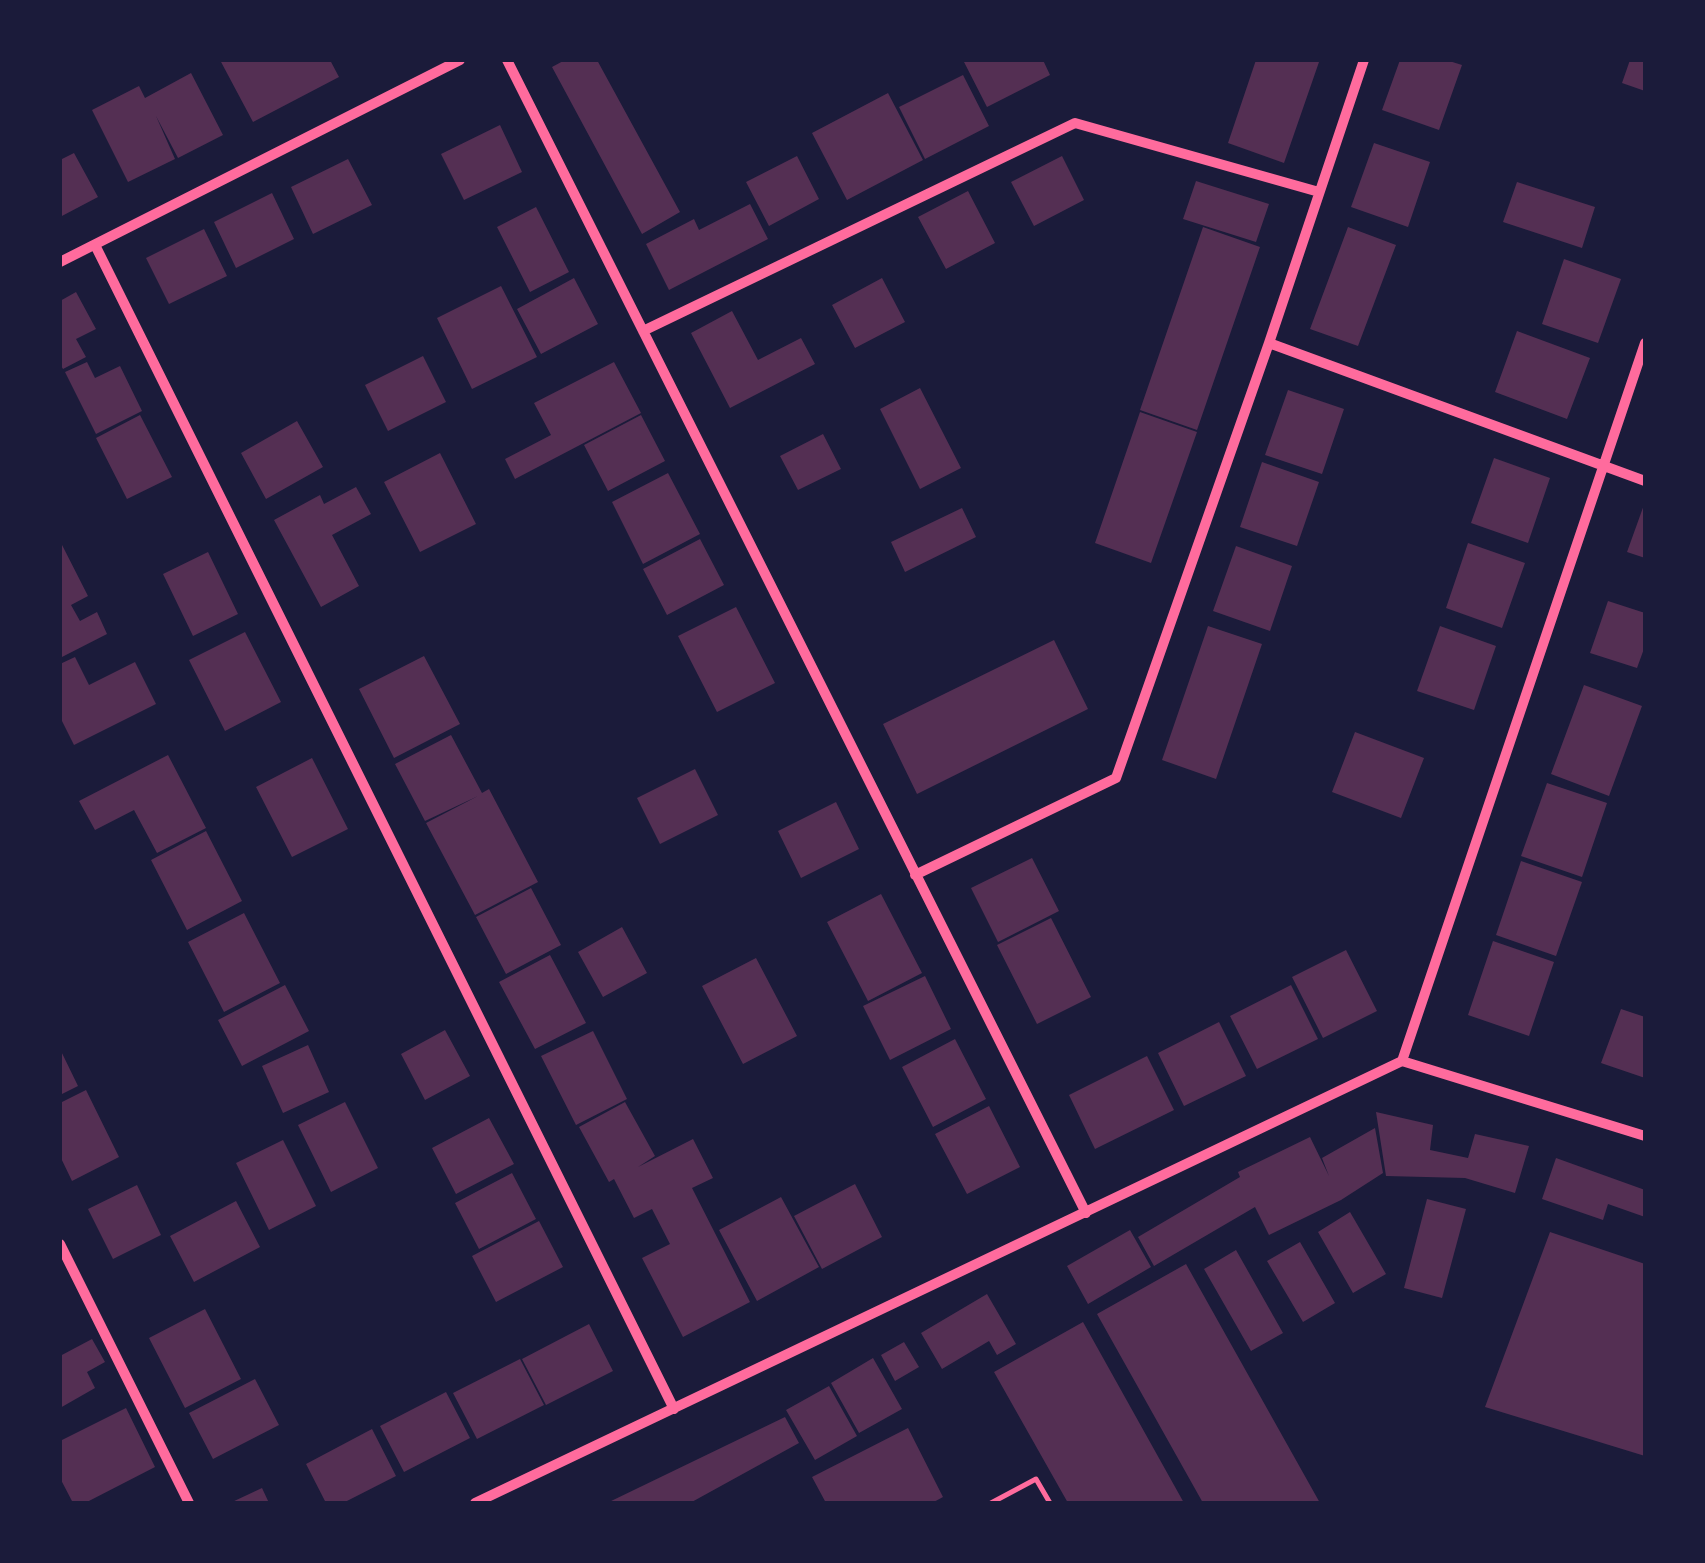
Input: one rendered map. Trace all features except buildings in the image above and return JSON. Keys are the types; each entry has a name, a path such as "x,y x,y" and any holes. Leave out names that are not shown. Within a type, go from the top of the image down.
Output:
{"street":[{"path":"60,262 460,60"},
{"path":"507,60 1086,1212"},
{"path":"916,874 1116,778 1364,60"},
{"path":"644,331 1075,123 1319,192"},
{"path":"95,244 674,1409"},
{"path":"1269,342 1645,481"},
{"path":"1402,1061 1645,343"},
{"path":"475,1503 1402,1061 1645,1136"},
{"path":"60,1244 189,1503"}],"path":[{"path":"991,1503 1036,1479 1050,1503"}]}
